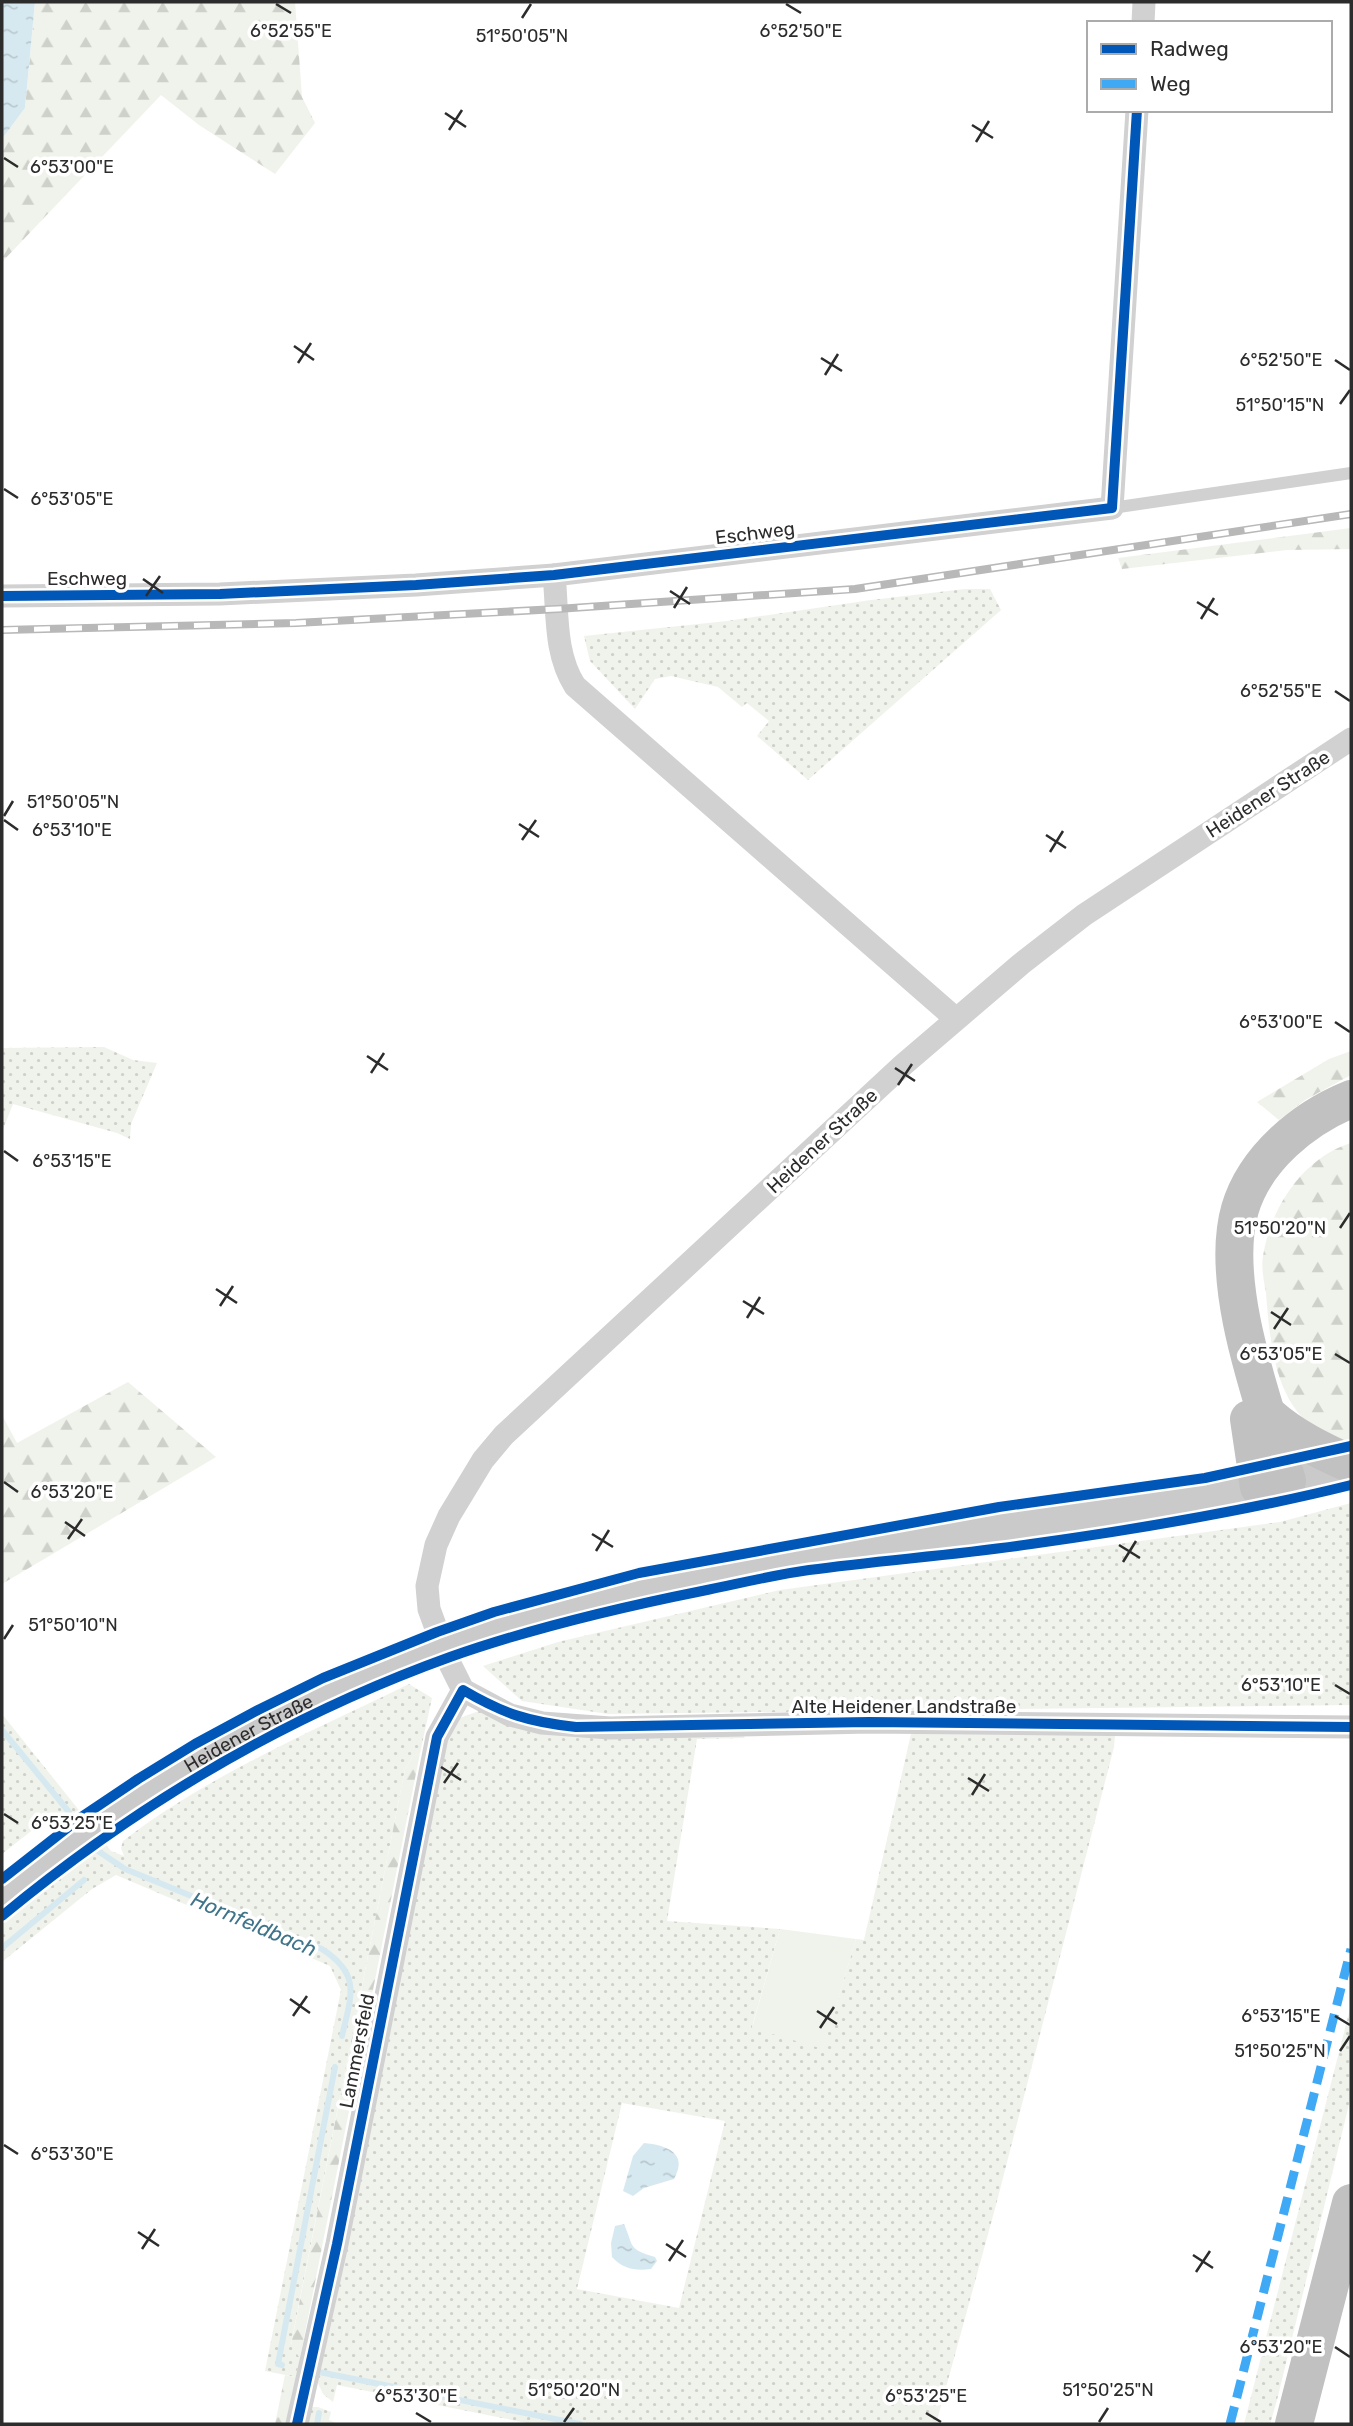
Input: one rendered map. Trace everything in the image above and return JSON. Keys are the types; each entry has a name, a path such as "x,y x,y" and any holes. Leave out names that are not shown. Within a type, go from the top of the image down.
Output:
{"highway":[{"path":"1273,1484 1268,1415 1241,1317 1236,1276 1235,1245 1240,1209 1253,1182 1272,1153 1302,1127 1344,1105"},
{"path":"1252,1362 1248,1424 1273,1484"},
{"path":"1268,1415 1287,1432 1351,1465"},
{"path":"1294,2424 1351,2203"},
{"path":"1312,2424 1351,2272"}],"main road":[{"name":"Heidener Straße","path":"2,1896 84,1832 151,1787 215,1749 321,1694 442,1644 574,1604 808,1554 985,1530 1273,1484 1351,1465"}],"street":[{"path":"1143,21 1144,2"},
{"path":"1112,508 1137,112"},
{"name":"Eschweg","path":"2,596 220,594 416,585 554,575 1112,508"},
{"path":"554,575 559,644 564,670 575,686 956,1019"},
{"name":"Heidener Straße","path":"442,1644 429,1609 426,1587 436,1545 465,1488 504,1435 893,1075 1021,964 1084,915 1351,739"},
{"path":"442,1644 464,1690"},
{"name":"Alte Heidener Landstraße","path":"464,1690 510,1715 542,1723 576,1727 883,1722 1351,1727"},
{"name":"Lammersfeld","path":"297,2424 337,2244 437,1737 464,1690"}],"lane":[{"path":"1112,508 1351,473"}],"green space":[{"path":"35,2 295,2 302,97 315,123 275,174 199,125 161,95 2,262 2,139 25,108"},
{"path":"1351,528 1351,549 1287,550 1122,569 1118,558"},
{"path":"965,589 990,589 1001,610 808,780 757,736 769,721 747,703 742,707 718,687 671,676 655,679 635,709 590,661 584,636 727,621"},
{"path":"104,1047 133,1060 157,1063 131,1124 130,1139 13,1104 2,1132 2,1048"},
{"path":"1351,1051 1351,1075 1305,1100 1279,1120 1257,1102 1329,1059"},
{"path":"1351,1143 1351,1439 1338,1440 1309,1423 1296,1409 1278,1374 1262,1265 1273,1220 1292,1187 1318,1160"},
{"path":"128,1382 216,1457 2,1584 2,1415 17,1443"},
{"path":"1351,1503 1351,1705 608,1714 522,1701 483,1666 558,1642 780,1590 1280,1522"},
{"path":"409,1684 432,1698 420,1753 413,1756 405,1769 291,2344 300,2358 296,2377 265,2371 341,1990 330,1966 116,1875 92,1889 2,1962 2,1920 102,1839 111,1851 124,1856 121,1848 123,1841 191,1795 262,1755"},
{"path":"479,1711 740,1732 745,1738 697,1739 667,1921 780,1929 752,2027 823,2048 856,1939 864,1940 911,1734 1115,1735 996,2205 936,2424 532,2424 337,2385 333,2402 323,2394 317,2381 444,1746 454,1720","holes":["622,2103 725,2121 679,2308 577,2289"]},
{"path":"2,1714 82,1814 65,1826 54,1813 2,1854"},
{"path":"420,1753 300,2358 291,2345 405,1769 413,1756"},
{"path":"780,1929 856,1939 823,2049 752,2028"},
{"path":"1351,2005 1351,2096 1277,2400 1270,2424 1244,2424"},
{"path":"285,2375 296,2377 287,2424 275,2424"},
{"path":"311,2407 331,2412 329,2420 337,2424 308,2424"}],"water":[{"path":"2,2 35,2 25,108 2,139"},
{"path":"644,2143 673,2152 679,2163 678,2170 674,2179 644,2188 633,2196 623,2191 633,2156"},
{"path":"624,2224 633,2246 640,2252 655,2257 657,2261 651,2269 630,2268 612,2257 611,2243 615,2226"}],"waterway":[{"name":"Hornfeldbach","path":"2,1730 69,1812"},
{"name":"Hornfeldbach","path":"98,1851 125,1869 322,1949 335,1959 348,1977 350,1998 342,2036"},
{"path":"2,1948 84,1880"},
{"name":"Hornfeldbach","path":"282,2365 278,2364 335,2067"},
{"path":"319,2372 580,2424"},
{"name":"Hornfeldbach","path":"317,2424 319,2413"}],"railway":[{"path":"2,630 296,623 855,589 1351,514"}],"marked path":[{"path":"1230,2424 1351,1949"}],"cycle path":[{"path":"2,596 220,594 416,585 554,575 1112,508 1137,112"},
{"path":"2,1879 80,1818 195,1744 323,1678 494,1612 639,1573 999,1507 1205,1478 1351,1446"},
{"path":"2,1916 105,1837 215,1767 330,1707 389,1681 481,1647 607,1612 782,1574 1003,1548 1112,1532 1232,1511 1351,1485"},
{"path":"297,2424 337,2244 437,1737 463,1690 517,1716 576,1727 869,1722 1351,1727"}]}
